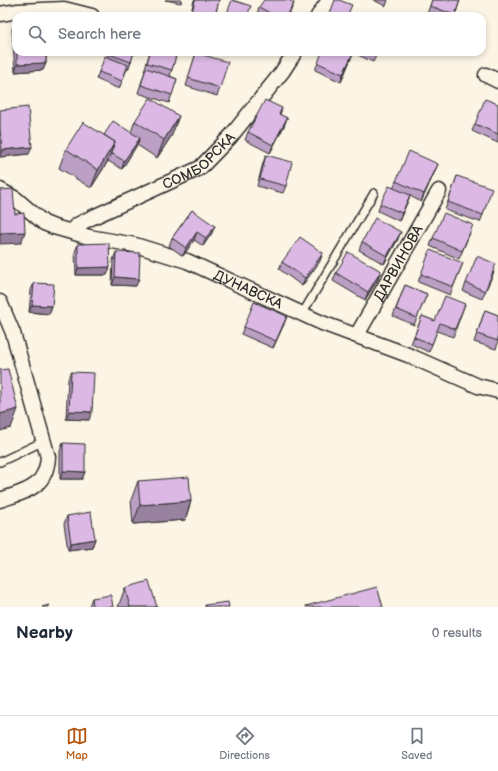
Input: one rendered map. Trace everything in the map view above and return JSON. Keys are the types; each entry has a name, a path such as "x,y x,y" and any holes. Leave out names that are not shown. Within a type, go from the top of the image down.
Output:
{"street":[{"path":"320,12 328,0"},
{"path":"0,14 18,10 64,8 78,12"},
{"name":"СОМБОРСКА","path":"71,231 77,225 91,218 200,168 231,136 282,72 292,56"},
{"name":"ДУНАВСКА","path":"0,190 16,198 44,223 89,237 135,245 187,261 302,314 408,355 478,386 498,391"},
{"name":"ДАРВИНОВА","path":"357,335 438,190"},
{"path":"0,302 3,318 48,457 48,467 42,480 32,489 0,500"}],"lane":[{"path":"302,314 374,193"},
{"path":"0,462 44,441"}],"building":[{"path":"195,0 219,0 216,12 192,12"},
{"path":"232,0 251,6 249,12 228,12"},
{"path":"264,0 289,0 294,3 289,12 268,12 259,7"},
{"path":"335,0 352,5 349,12 330,12"},
{"path":"432,0 460,0 456,12 447,12 430,6"},
{"path":"17,56 46,56 46,63 17,64"},
{"path":"105,56 128,65 122,81 99,72"},
{"path":"114,56 133,56 131,62"},
{"path":"149,56 176,56 172,70 147,63"},
{"path":"195,56 207,56 228,62 220,88 188,78"},
{"path":"321,56 352,56 343,74 318,63"},
{"path":"146,68 177,79 172,95 141,85"},
{"path":"150,98 179,116 164,140 135,121"},
{"path":"485,99 498,104 498,134 475,124"},
{"path":"265,100 282,108 279,114 287,118 273,145 248,132"},
{"path":"28,107 32,147 2,150 0,110"},
{"path":"113,121 140,138 124,161 111,153 115,142 104,135"},
{"path":"83,122 115,142 98,170 66,149"},
{"path":"409,151 438,164 424,194 396,181"},
{"path":"266,155 292,162 286,186 260,179"},
{"path":"457,176 492,188 483,215 448,202"},
{"path":"389,186 410,195 402,213 380,204"},
{"path":"13,189 15,214 24,213 25,232 0,233 0,190"},
{"path":"192,210 215,226 206,238 197,232 186,248 172,238"},
{"path":"444,213 473,225 462,251 433,238"},
{"path":"375,218 401,232 387,256 362,242"},
{"path":"300,237 323,253 305,278 282,262"},
{"path":"109,243 110,267 78,268 78,244"},
{"path":"430,250 463,263 453,287 421,274"},
{"path":"116,252 140,253 139,279 115,277"},
{"path":"348,252 381,271 368,292 336,273"},
{"path":"477,256 496,264 485,291 466,283"},
{"path":"34,283 54,284 52,306 32,305"},
{"path":"405,285 427,294 417,318 396,309"},
{"path":"445,296 465,304 455,329 440,323 432,344 414,337 422,316 435,321"},
{"path":"254,302 287,316 276,341 244,327"},
{"path":"485,310 498,315 498,341 477,334"},
{"path":"8,369 18,409 0,414 0,370"},
{"path":"71,372 94,373 92,412 69,411"},
{"path":"63,443 85,444 85,472 63,471"},
{"path":"189,477 191,501 140,505 138,481"},
{"path":"91,512 95,539 71,543 67,516"},
{"path":"149,581 157,607 130,607 125,588"},
{"path":"377,587 383,607 306,607 306,606"},
{"path":"111,595 113,607 93,607 92,598"},
{"path":"228,602 229,607 205,607 205,605"}]}
